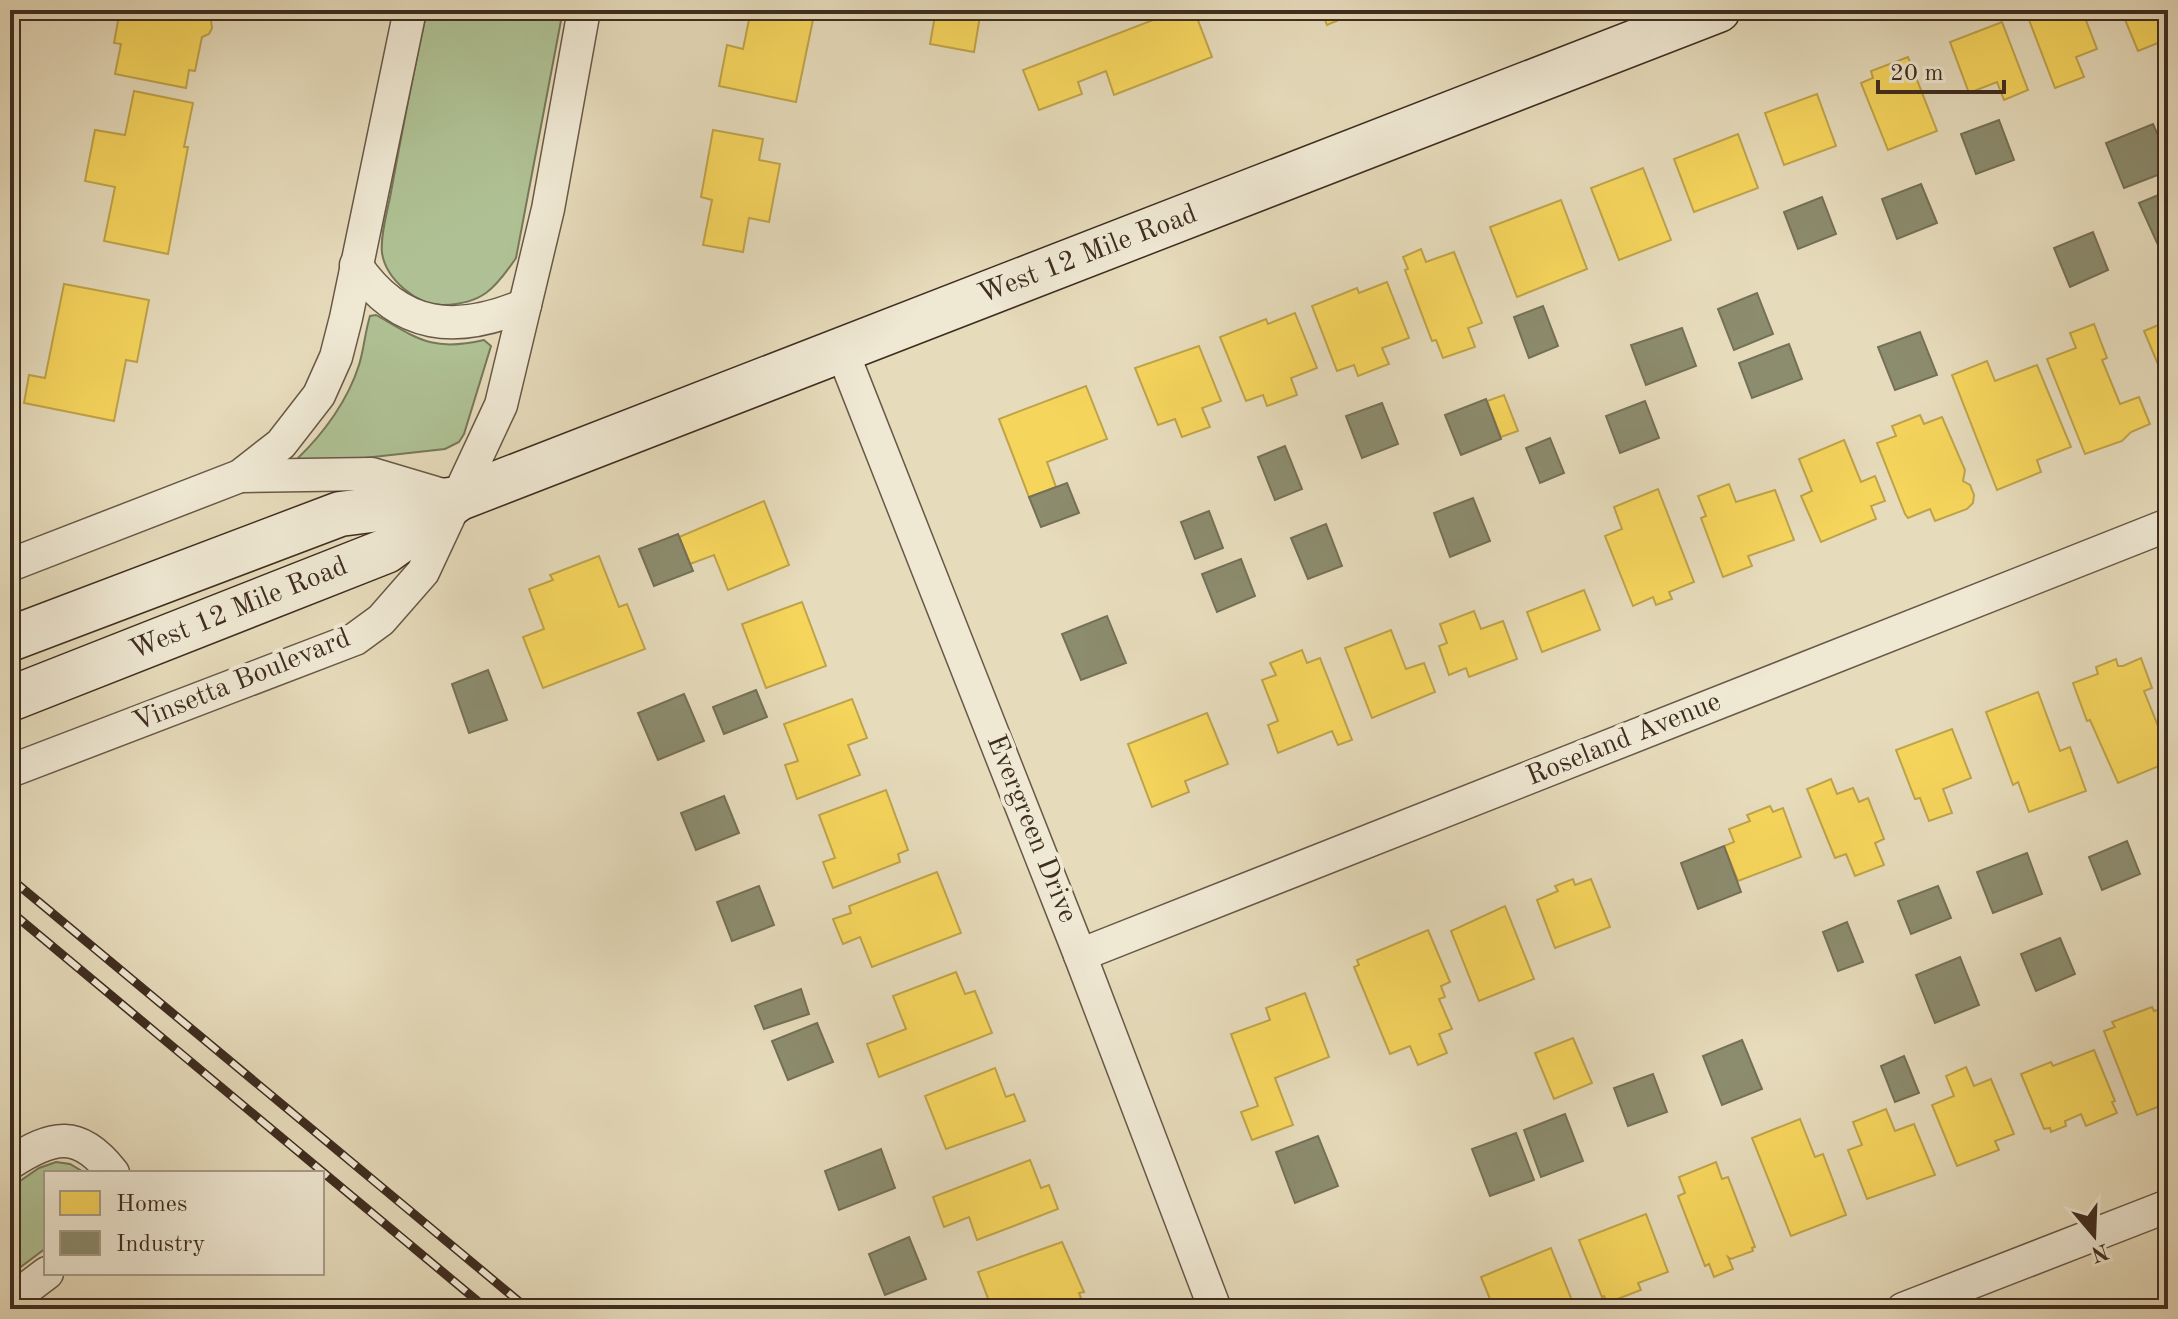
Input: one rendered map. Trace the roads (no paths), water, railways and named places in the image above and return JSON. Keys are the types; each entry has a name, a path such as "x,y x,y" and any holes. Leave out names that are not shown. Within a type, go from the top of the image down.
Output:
{"main road":[{"name":"West 12 Mile Road","path":"10,639 340,514 457,499 1718,10"},
{"name":"West 12 Mile Road","path":"10,699 386,551 457,499"}],"street":[{"path":"10,565 240,476 281,444 319,395 336,357 410,10"},
{"name":"Vinsetta Boulevard","path":"10,771 355,639 381,620 423,572 501,405 548,209 584,10"},
{"path":"356,265 367,282 392,304 418,319 472,321 497,317 525,305"},
{"name":"Evergreen Drive","path":"842,351 1080,955 1215,1309"},
{"path":"240,476 372,474 457,499"},
{"name":"Roseland Avenue","path":"1080,955 2168,525"},
{"path":"10,1163 45,1143 73,1140 93,1152 111,1171"},
{"path":"1903,1309 2168,1206"},
{"path":"10,1301 44,1275"}],"railway":[{"path":"10,878 528,1309"},
{"path":"10,911 322,1171"},
{"path":"324,1173 487,1309"}]}
